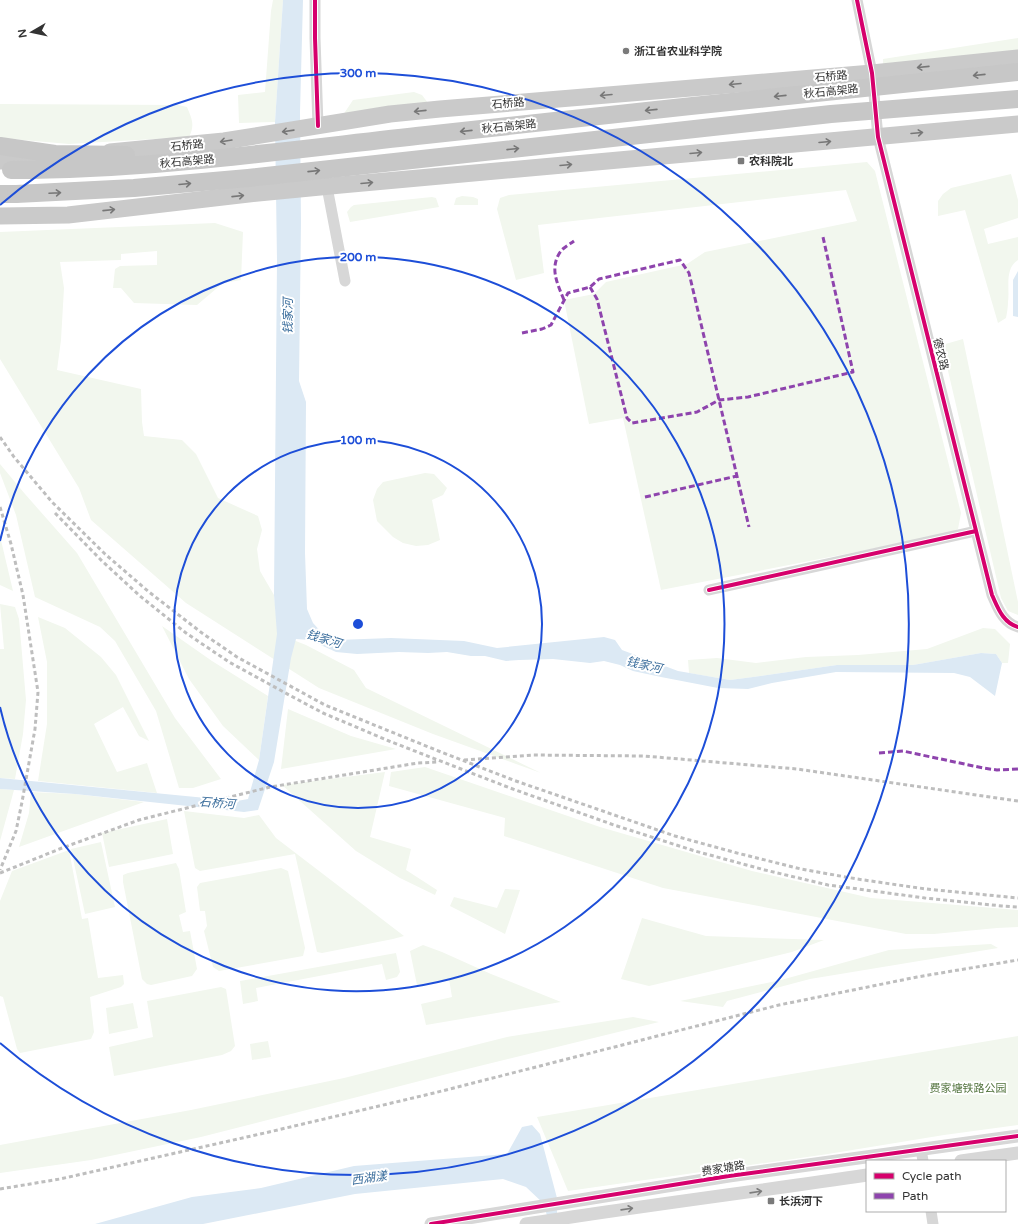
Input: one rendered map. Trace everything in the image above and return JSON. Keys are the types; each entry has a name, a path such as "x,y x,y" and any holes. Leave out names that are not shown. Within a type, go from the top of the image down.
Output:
{"highway":[{"name":"秋石高架路","path":"0,170 128,166 235,156 829,91 1018,72"},
{"name":"秋石高架路","path":"0,194 43,194 134,188 256,177 824,115 1018,99"},
{"path":"0,146 55,154 235,156"}],"main road":[{"name":"石桥路","path":"0,161 224,142 390,114 872,73 1018,58"},
{"path":"0,216 68,215 258,193 1018,124"}],"street":[{"path":"314,127 315,0"},
{"name":"德农路","path":"857,0 872,73 878,137 992,595 1000,613 1008,623 1018,627"},
{"path":"321,188 345,281"},
{"path":"709,590 976,531"},
{"name":"费家塘路","path":"876,1160 922,1155 1018,1136"},
{"path":"968,1160 1018,1153"},
{"name":"费家塘路","path":"431,1224 729,1176 866,1161"},
{"path":"526,1224 866,1175"},
{"path":"931,1212 933,1224"}],"green space":[{"path":"273,0 283,0 275,122 239,123 238,95 265,92"},
{"path":"1018,38 1018,51 883,65 883,59"},
{"path":"414,92 422,95 428,103 343,115 353,100"},
{"path":"0,104 178,105 187,107 191,119 192,129 189,137 69,144 0,138"},
{"path":"867,162 875,171 961,513 958,529 948,534 661,590 623,418 589,424 564,300 594,294 606,282 687,264 705,252 857,221 846,190 538,225 544,273 516,280 497,209 500,198 509,195"},
{"path":"1011,174 1018,200 1018,218 984,229 988,244 1018,237 1018,260 1011,268 1008,279 1008,306 1006,318 998,323 965,210 938,216 938,201 943,194 951,188"},
{"path":"462,196 478,199 478,205 454,205 456,198"},
{"path":"432,197 436,198 439,207 350,222 347,212 354,205"},
{"path":"215,223 243,232 241,280 223,283 197,305 134,303 121,288 113,288 115,269 120,266 157,265 157,251 121,254 121,260 60,262 64,288 61,340 57,370 141,389 144,436 182,440 196,454 218,498 258,516 262,530 257,549 260,571 274,595 278,634 306,645 354,670 366,688 541,773 433,734 319,688 186,603 91,520 79,488 0,359 0,232"},
{"path":"963,339 1018,602 1018,615 1008,611 1001,598 942,345"},
{"path":"0,464 77,553 175,718 221,779 193,788 179,788 156,711 115,641 100,627 35,597 16,515 0,473"},
{"path":"425,473 434,474 447,488 443,495 432,500 440,540 428,545 416,546 403,543 393,537 377,521 373,500 377,489 383,482"},
{"path":"0,536 13,591 0,585"},
{"path":"0,604 15,607 19,619 26,700 23,734 15,779 0,778 0,649 4,649"},
{"path":"38,617 65,628 101,657 116,675 149,741 139,736 123,707 94,724 117,772 147,763 157,793 38,781 47,724 47,662"},
{"path":"162,626 212,661 268,696 259,760 223,726 189,679"},
{"path":"983,628 995,629 1010,644 1008,663 1002,663 996,654 981,653 913,665 837,665 730,680 689,673 688,660 717,658 756,663 806,657 858,655 927,649"},
{"path":"288,709 351,736 396,749 281,769"},
{"path":"425,767 600,827 752,871 871,898 1018,910 1018,927 934,934 906,934 663,888 504,836 505,818 389,786 391,772"},
{"path":"385,772 370,837 411,849 406,870 437,890 435,895 400,878 356,851 282,785"},
{"path":"0,789 14,790 0,841"},
{"path":"31,792 75,794 144,802 19,847 29,813"},
{"path":"184,811 244,818 259,815 276,838 404,936 322,953 317,952 295,854 200,871 195,868"},
{"path":"167,819 173,854 109,867 102,833"},
{"path":"101,842 115,907 85,914 71,849"},
{"path":"69,850 82,919 88,918 98,978 123,975 124,984 121,987 90,997 94,1032 91,1039 20,1053 17,1049 3,997 0,996 0,901 12,871"},
{"path":"176,863 179,869 186,912 179,915 183,932 190,931 197,969 192,976 151,985 147,984 142,979 123,882 123,875"},
{"path":"281,868 288,871 305,948 303,956 219,971 213,967 204,931 207,926 205,911 200,911 197,887 200,883"},
{"path":"505,889 520,890 505,934 450,906 454,897 497,908"},
{"path":"642,918 706,936 824,940 792,952 649,986 621,979"},
{"path":"991,944 998,948 810,979 727,1001 723,1007 680,1001 781,980 889,950"},
{"path":"423,945 561,1002 426,1025 421,1004 452,997 449,979 417,985 410,951"},
{"path":"396,953 400,972 397,977 386,980 382,964 256,988 258,1001 243,1004 240,981"},
{"path":"221,987 226,989 235,1046 231,1051 222,1055 114,1076 109,1047 153,1037 147,1001"},
{"path":"133,1003 138,1028 109,1034 106,1008"},
{"path":"633,1017 659,1022 201,1137 91,1160 0,1173 0,1145 191,1110 344,1078 507,1037"},
{"name":"费家塘铁路公园","path":"1018,1036 1018,1125 568,1191 537,1117"},
{"path":"268,1041 271,1057 252,1060 250,1044"}],"water":[{"path":"283,0 303,0 300,112 301,222 299,381 306,402 305,553 307,609 313,623 323,634 337,640 391,638 464,641 497,648 604,637 615,640 622,650 678,671 730,680 837,665 913,665 981,653 996,654 1002,663 995,696 970,677 954,673 836,672 772,683 748,689 718,688 633,671 620,665 604,661 590,663 553,659 506,661 485,656 471,656 447,652 357,654 336,652 310,640 296,639 291,658 274,762 258,810 244,812 75,794 0,789 0,778 237,801 248,799 259,760 277,634 274,595 277,261 275,122"},
{"path":"1018,271 1018,317 1013,316 1013,280"},
{"name":"西湖漾","path":"532,1125 540,1134 557,1198 557,1215 549,1224 544,1204 526,1187 503,1179 355,1194 203,1224 95,1224 192,1197 261,1188 354,1166 507,1154 522,1127"}],"railway":[{"path":"0,437 14,457 52,502 105,554 149,592 202,633 237,657 325,705 513,780 675,836 801,869 926,889 1018,898"},
{"path":"0,507 11,544 23,595 38,692 35,729 16,831 0,870"},
{"path":"55,513 102,561 140,596 186,633 229,662 291,696 323,713 389,741 510,788 614,825 695,851 765,870 828,885 925,898 1018,907"},
{"path":"464,760 533,755 644,756 797,769 1018,801"},
{"path":"0,873 62,848 139,820 270,787 418,763 438,762"},
{"path":"0,1189 60,1179 269,1132 434,1093 779,1005 917,977 1018,960"}],"marked path":[{"path":"590,287 597,299 627,418 632,423 697,412 719,400 748,397 853,372 823,237"},
{"path":"564,300 555,275 555,263 561,251 574,241"},
{"path":"522,333 542,329 551,325 568,293 590,287 599,279 680,260 689,273 749,527"},
{"path":"645,497 737,476"},
{"path":"879,753 903,751 983,768 997,770 1018,769"}],"cycle path":[{"path":"315,0 318,126"},
{"path":"857,0 872,73 878,137 992,595 1005,619 1018,627"},
{"path":"709,590 976,531"},
{"path":"431,1224 729,1176 1018,1136"}],"place":[{"name":"浙江省农业科学院","path":"626,51"},
{"name":"农科院北","path":"741,161"},
{"name":"长浜河下","path":"771,1201"}],"water label":[{"name":"钱家河","path":"288,316"},
{"name":"钱家河","path":"324,639"},
{"name":"钱家河","path":"644,665"},
{"name":"石桥河","path":"217,803"}]}
